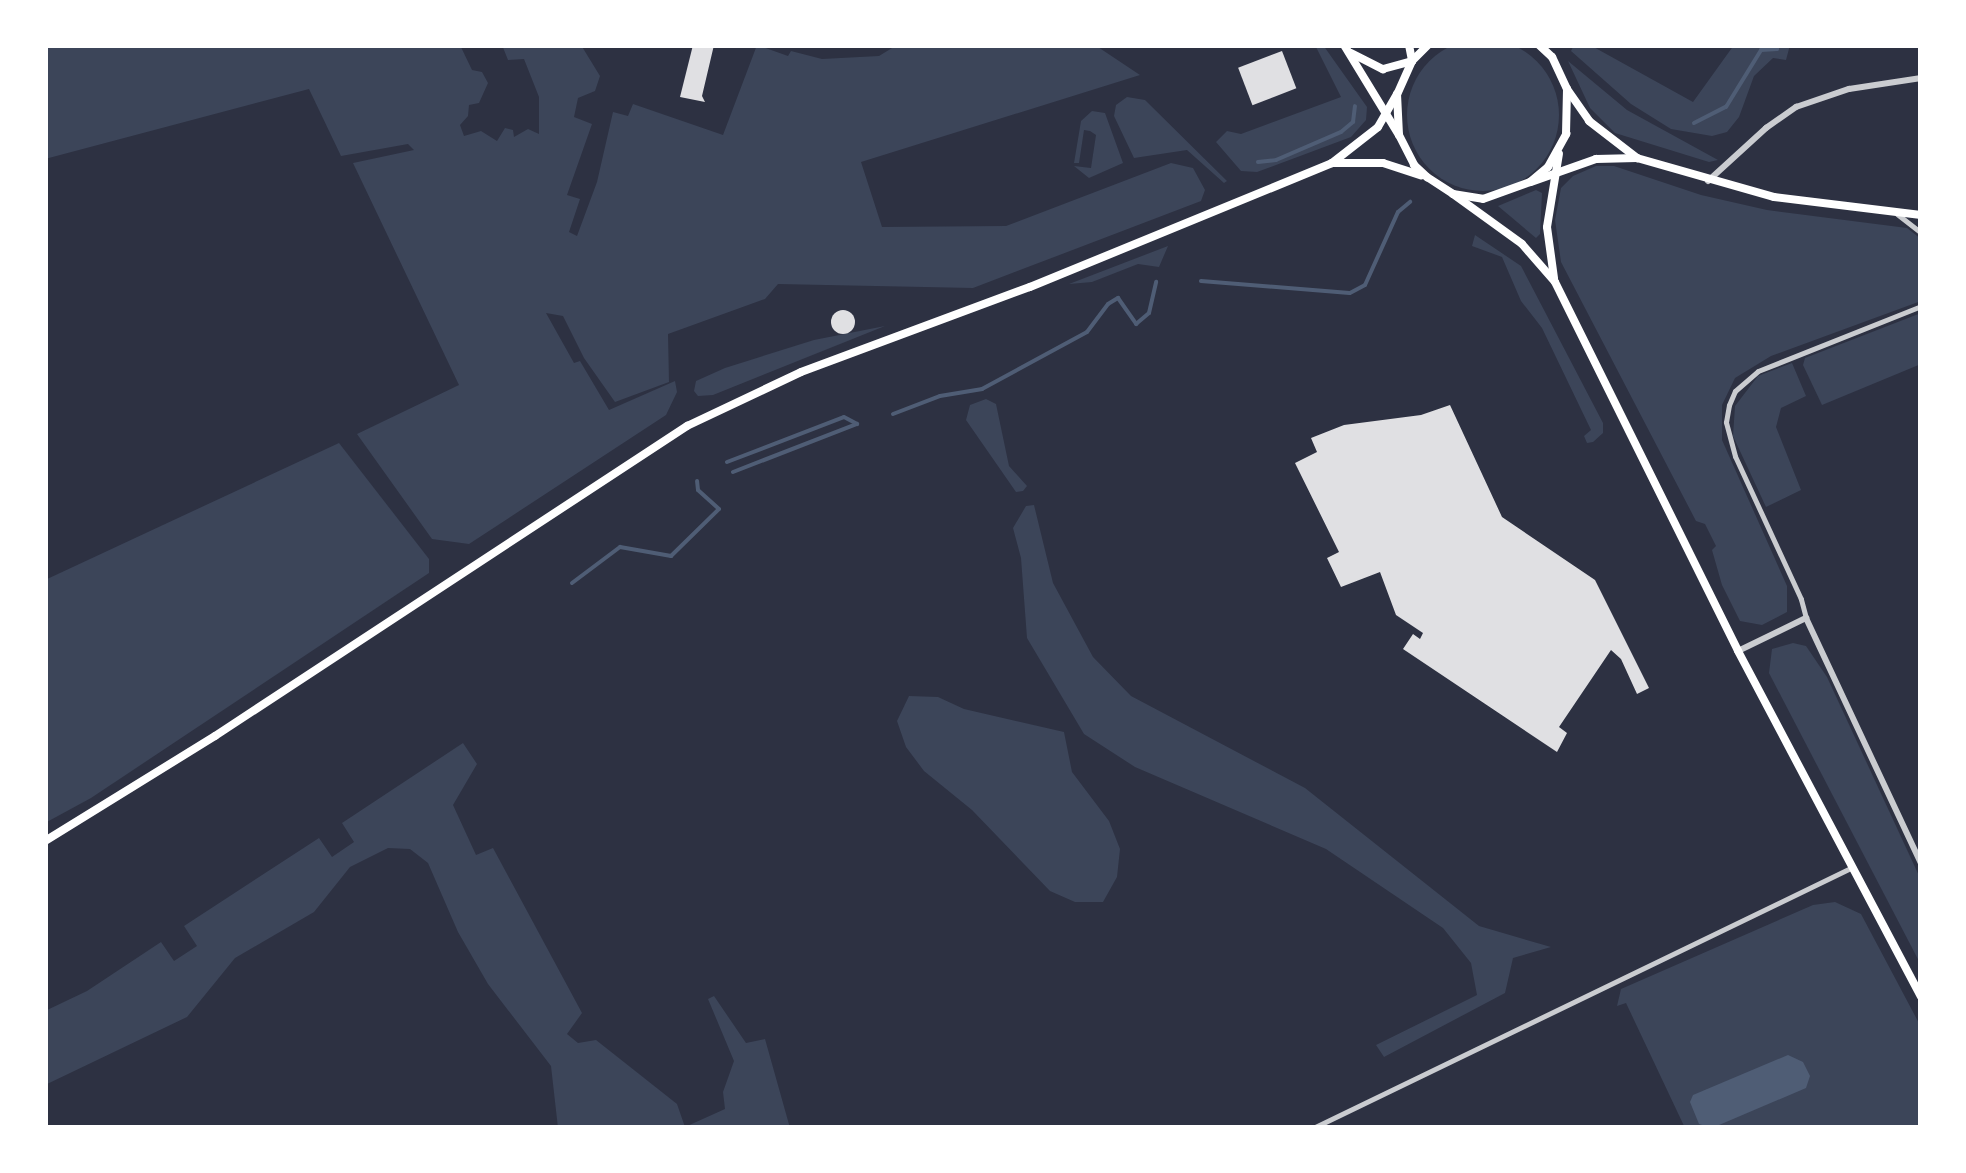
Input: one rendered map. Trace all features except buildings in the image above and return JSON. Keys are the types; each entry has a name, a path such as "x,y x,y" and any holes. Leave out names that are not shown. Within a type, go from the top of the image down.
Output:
{"main road":[{"path":"1410,45 1412,61"},
{"path":"45,840 216,736 463,570 703,417 801,372 1030,286 1332,163 1364,140 1385,115 1412,61 1428,45"},
{"path":"1539,45 1552,57 1589,121 1637,158"},
{"path":"1346,48 1372,67 1383,70 1412,61"},
{"path":"1346,48 1414,165 1522,244 1556,282"},
{"path":"1568,90 1569,114 1555,174 1547,242 1556,282 1738,651 1921,996"},
{"path":"1396,94 1399,136"},
{"path":"1530,182 1560,150"},
{"path":"1453,194 1483,199 1596,158 1637,158 1774,197 1921,215"},
{"path":"1332,163 1383,163 1427,177"}],"street":[{"path":"1708,181 1787,112 1850,89 1921,78"},
{"path":"1894,212 1921,234"},
{"path":"1921,306 1758,371 1735,391 1726,422 1728,439 1801,599 1806,618 1921,864"},
{"path":"1738,651 1806,618"},
{"path":"1314,1128 1672,951 1854,867"}],"shaded area":[{"path":"1483,39 1512,45 1537,61 1553,86 1559,115 1553,144 1537,169 1512,185 1483,191 1454,185 1429,169 1413,144 1407,115 1413,86 1429,61 1454,45"},
{"path":"45,45 460,45 472,70 482,72 488,83 479,103 469,105 468,116 460,125 464,136 481,131 497,141 505,128 513,130 514,137 528,129 539,134 539,97 524,59 508,60 502,45 581,45 600,76 595,91 578,98 574,117 592,124 567,195 580,199 569,232 577,236 597,182 613,112 628,116 633,104 723,135 757,45 788,56 791,51 822,59 879,56 897,45 1095,45 1140,75 861,162 882,227 1006,226 1171,163 1193,168 1205,190 1201,201 973,288 778,284 765,299 668,334 669,382 615,402 584,358 563,316 546,313 574,363 580,361 609,410 675,381 677,392 666,415 469,544 432,539 357,434 459,385 353,163 414,150 408,144 341,156 309,89 45,159"},
{"path":"1315,45 1323,45 1367,107 1366,120 1351,137 1257,172 1241,171 1216,142 1227,131 1241,134 1341,97"},
{"path":"1574,45 1590,45 1693,102 1734,45 1790,45 1786,60 1773,58 1754,76 1739,117 1727,132 1712,136 1671,129 1631,104 1571,51"},
{"path":"1568,61 1627,110 1718,160 1709,162 1615,133 1590,108"},
{"path":"1127,97 1145,100 1227,181 1224,183 1187,150 1134,158 1114,116 1116,105"},
{"path":"1092,111 1105,113 1123,163 1089,178 1074,166 1091,168 1096,135 1090,131 1084,130 1079,163 1074,163 1081,121"},
{"path":"1596,166 1614,166 1701,195 1767,210 1907,228 1921,239 1921,301 1771,356 1735,378 1722,405 1722,440 1787,586 1787,612 1762,625 1740,621 1722,585 1712,550 1716,546 1705,524 1696,521 1561,262 1555,220 1561,188 1573,176"},
{"path":"1536,190 1542,193 1540,234 1536,238 1498,206"},
{"path":"1475,235 1521,266 1603,423 1603,433 1593,442 1587,443 1584,436 1591,430 1542,328 1521,301 1502,257 1472,246"},
{"path":"1168,246 1159,267 1138,264 1092,282 1069,284"},
{"path":"1921,313 1921,364 1822,405 1803,365 1805,358"},
{"path":"885,326 713,395 698,396 694,391 696,381 725,368 814,340"},
{"path":"1792,363 1806,396 1781,408 1776,427 1801,490 1766,507 1733,436 1735,406 1758,376"},
{"path":"986,399 996,404 1009,466 1027,486 1023,491 1016,492 966,420 970,405"},
{"path":"339,443 429,559 429,573 91,798 45,823 45,580"},
{"path":"1034,505 1053,583 1093,657 1131,696 1305,788 1479,926 1551,947 1513,958 1505,993 1384,1057 1376,1045 1477,995 1471,963 1443,928 1326,849 1135,767 1084,734 1027,638 1021,558 1013,528 1026,506"},
{"path":"1793,643 1806,646 1827,677 1921,880 1921,965 1769,673 1772,649"},
{"path":"909,696 938,697 964,709 1064,732 1072,772 1109,821 1120,849 1117,877 1103,902 1075,902 1050,891 972,810 924,771 906,747 897,721"},
{"path":"463,743 477,764 453,805 476,855 493,848 582,1013 567,1034 578,1043 596,1040 677,1104 685,1127 725,1109 723,1092 734,1061 708,999 714,996 746,1043 765,1039 790,1128 558,1128 551,1066 488,984 458,932 428,863 410,849 388,848 350,867 314,912 235,958 187,1017 45,1085 45,1011 87,991 161,942 174,961 197,946 184,926 319,838 332,857 354,842 342,823"},
{"path":"1835,902 1861,914 1921,1027 1921,1128 1685,1128 1626,1003 1617,1006 1621,989 1813,905"},
{"path":"1788,1055 1803,1062 1810,1076 1806,1088 1712,1128 1699,1124 1690,1102 1693,1095"}],"waterway":[{"path":"1694,123 1726,107 1761,50 1777,49 1777,45"},
{"path":"1258,162 1276,160 1341,132 1353,122 1355,106"},
{"path":"1201,281 1350,293 1365,285 1398,212 1410,202"},
{"path":"893,414 940,396 982,389 1087,332 1108,304 1118,298 1136,324 1149,313 1156,282"},
{"path":"727,462 844,417 857,424"},
{"path":"733,472 857,424"},
{"path":"572,583 620,547 671,556 719,509 698,490 697,481"}]}
